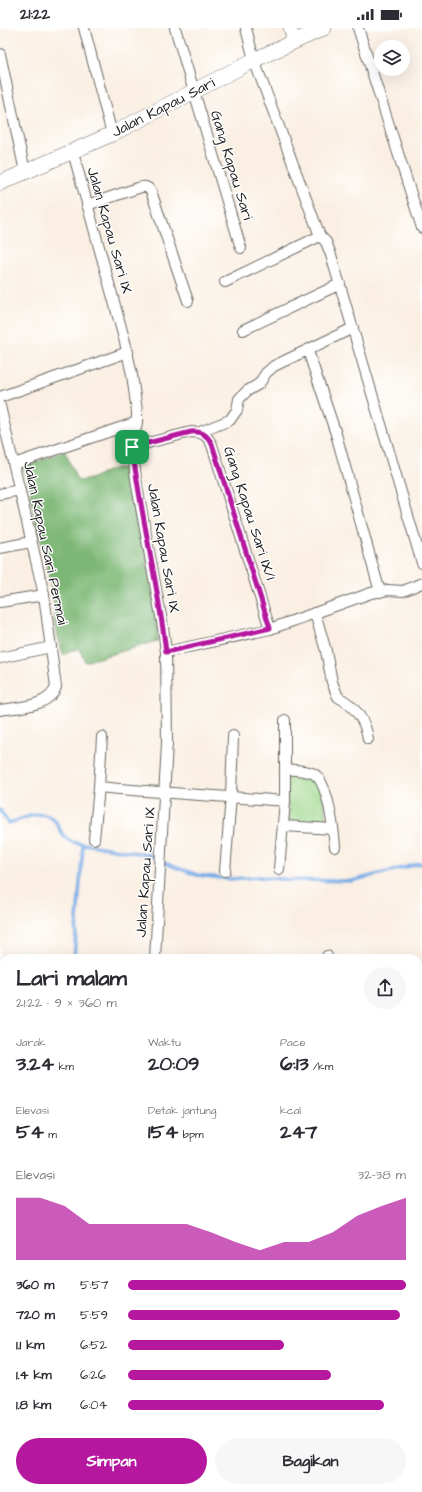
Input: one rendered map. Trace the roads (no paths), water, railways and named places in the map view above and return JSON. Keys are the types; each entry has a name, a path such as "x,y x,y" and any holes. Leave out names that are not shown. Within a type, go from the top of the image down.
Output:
{"main road":[{"name":"Jalan Kapau Sari","path":"0,183 112,134 254,60 292,35 324,28"}],"street":[{"path":"84,28 112,134"},
{"name":"Gang Kapau Sari","path":"175,28 241,248"},
{"path":"246,28 254,60 320,236 326,242 332,256 422,563"},
{"path":"358,28 422,228"},
{"path":"0,54 5,97 25,172"},
{"name":"Jalan Kapau Sari IX","path":"73,152 128,352 135,392 137,422 132,447 137,486 163,627 166,652 167,743 155,954"},
{"path":"87,205 143,186 148,188 151,191 188,301"},
{"path":"225,282 320,236"},
{"path":"243,330 340,284"},
{"path":"132,447 175,435 200,432 230,420 237,410 239,399 247,391 259,384 274,366 354,328"},
{"path":"308,351 336,434 380,592"},
{"path":"0,397 128,352"},
{"name":"Jalan Kapau Sari Permai","path":"0,406 4,441 14,464 44,595 52,647 56,687 54,692 49,697 38,702 0,710"},
{"path":"14,464 137,422"},
{"name":"Gang Kapau Sari IX/1","path":"200,432 208,437 212,444 270,628"},
{"path":"0,494 20,490"},
{"path":"0,548 31,542"},
{"path":"166,652 270,628 380,592 388,590 403,591 422,583"},
{"path":"0,602 44,595"},
{"path":"315,613 326,651 332,682 338,697 345,700 360,717 367,728 368,739"},
{"path":"0,658 52,647"},
{"path":"280,870 285,801 285,720"},
{"path":"225,871 231,796 233,736"},
{"path":"94,839 102,737"},
{"path":"285,769 313,773 322,781 333,829 335,848"},
{"path":"99,788 165,794 231,796 285,801"},
{"path":"284,826 333,829"}],"waterway":[{"path":"0,810 8,823 37,814 48,816 58,825 62,834 72,842 150,855 167,864 197,875 229,879 260,877 291,880 352,881 422,863"},
{"path":"74,954 83,845"}]}
